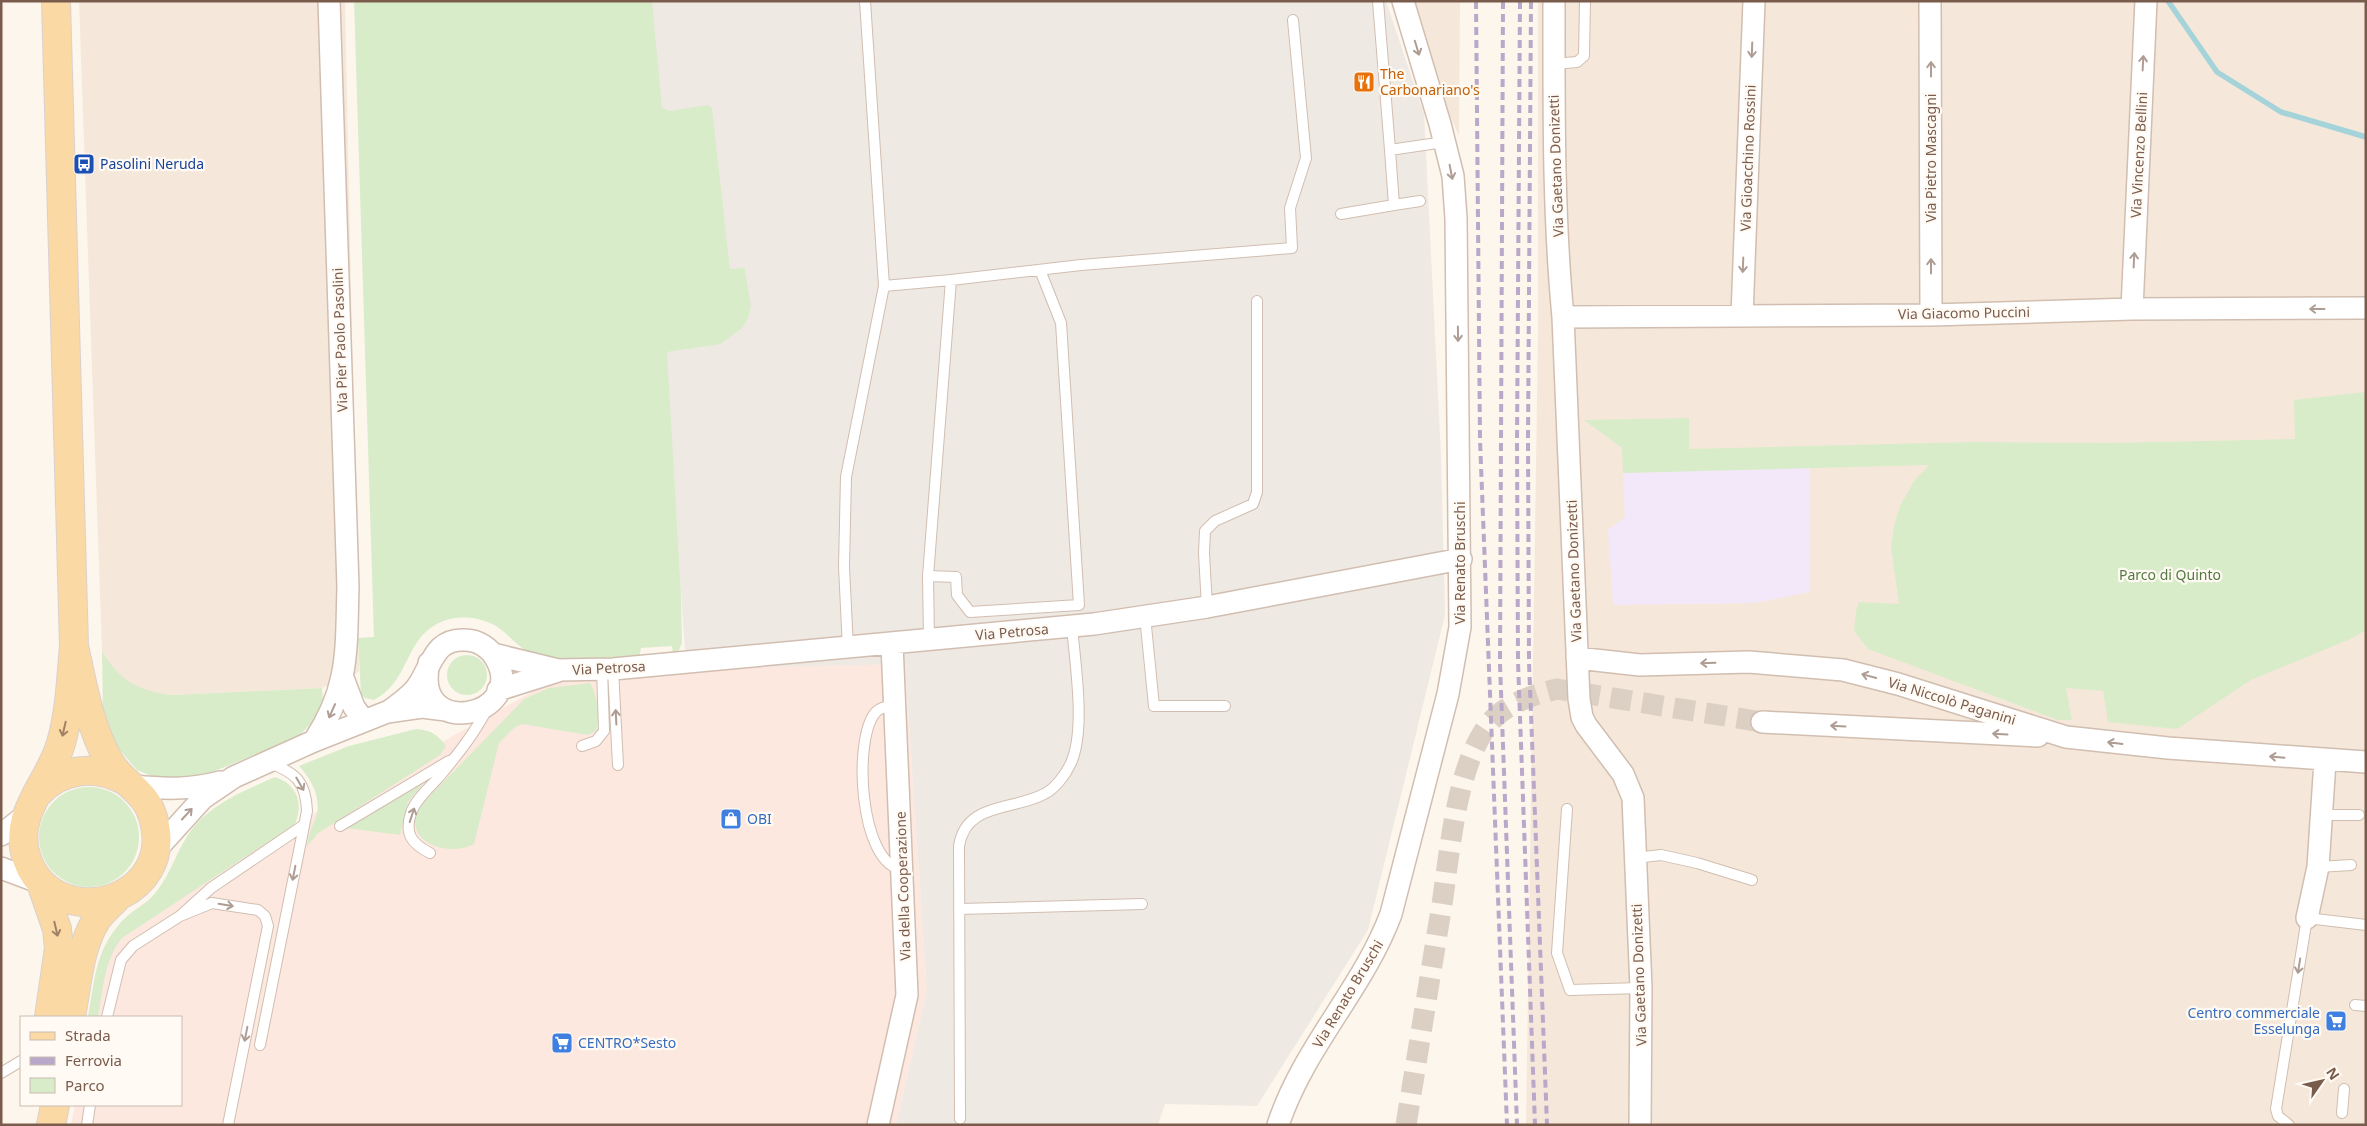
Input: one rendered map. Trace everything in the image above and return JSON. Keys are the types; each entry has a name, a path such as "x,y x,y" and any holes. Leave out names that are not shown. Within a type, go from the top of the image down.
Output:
{"main road":[{"path":"56,1 74,646 67,718 61,744 55,760 28,809 22,833 24,851 30,868 41,883 54,894 80,903 102,903 116,899 130,891 141,880 150,866 155,851 156,833 153,816 145,799 111,764 89,718 74,646"},
{"path":"28,809 45,786 58,777 73,771 89,769 105,771 131,784"},
{"path":"41,883 57,930 59,948 49,1016"},
{"path":"71,1016 82,954 90,933 98,918 116,899"},
{"path":"32,1125 35,1106"},
{"path":"51,1125 55,1106"}],"street":[{"name":"Via Pier Paolo Pasolini","path":"314,741 334,707 343,678 348,587 329,1"},
{"name":"Via Renato Bruschi","path":"1278,1125 1293,1085 1365,970 1380,942 1391,914 1448,694 1460,627 1461,559 1456,218 1452,176 1444,142 1403,1"},
{"name":"Via Gaetano Donizetti","path":"1554,1 1559,264 1563,317 1577,658 1582,717 1623,774 1631,790 1641,988 1640,1122"},
{"name":"Via Gioacchino Rossini","path":"1742,316 1754,1"},
{"name":"Via Pietro Mascagni","path":"1930,1 1931,315"},
{"name":"Via Vincenzo Bellini","path":"2132,309 2146,1"},
{"name":"Via Giacomo Puccini","path":"1563,317 1931,315 2132,309 2366,308"},
{"name":"Via Petrosa","path":"387,712 407,697 419,684 429,663 440,648 455,640 477,642 493,654 558,670 608,669 1072,626 1207,607 1461,559"},
{"name":"Via della Cooperazione","path":"878,1125 907,995 892,644"},
{"path":"493,654 501,674 494,697"},
{"name":"Via Niccolò Paganini","path":"1577,658 1640,665 1742,662 1790,664 1844,670 1898,684 2066,737 2160,748 2325,761 2366,762"},
{"path":"429,663 426,675 429,691 438,704 446,710"},
{"name":"Via Petrosa","path":"155,851 203,798 232,778 266,761 387,712 422,707 446,710 458,714 471,714 494,697 558,670"},
{"name":"Via Pier Paolo Pasolini","path":"343,678 354,707 364,721"},
{"path":"1762,722 2066,737"},
{"path":"2307,918 2318,867 2323,815 2325,761"},
{"name":"Via Petrosa","path":"131,784 172,790 200,787 232,778"},
{"path":"1,835 28,809"},
{"path":"1,868 41,883"}],"lane":[{"path":"848,648 844,567 846,478 884,286 865,1"},
{"path":"1378,1 1394,205"},
{"path":"1554,64 1577,62 1584,56 1585,1"},
{"path":"884,286 1292,248 1290,208 1306,158 1293,20"},
{"path":"1390,150 1444,142"},
{"path":"1341,214 1420,201"},
{"path":"928,576 956,577 958,595 970,612 1079,605 1061,323 1040,270"},
{"path":"929,640 928,576 951,280"},
{"path":"1207,607 1204,553 1205,531 1215,521 1253,504 1257,492 1257,300"},
{"path":"1145,616 1154,706 1225,706"},
{"path":"960,1119 959,846 961,833 967,823 988,812 1043,795 1055,785 1071,764 1078,728 1072,626"},
{"path":"582,746 596,741 604,731 608,669"},
{"path":"608,669 618,765"},
{"path":"430,853 416,846 412,840 409,829 412,811 476,730 494,697"},
{"path":"895,705 877,712 870,723 862,777 869,826 874,845 888,865 902,869"},
{"path":"340,826 455,757"},
{"path":"260,1045 304,825 306,798 302,784 284,768 266,761"},
{"path":"1567,809 1558,953 1570,990 1641,988"},
{"path":"2323,815 2359,815"},
{"path":"107,1016 120,960 133,946 180,916 211,888 304,825"},
{"path":"1635,858 1661,855 1696,863 1752,880"},
{"path":"2318,867 2351,865"},
{"path":"180,916 212,903 258,910 265,916 268,926 228,1125"},
{"path":"959,909 1142,904"},
{"path":"2289,1125 2278,1116 2276,1109 2307,918 2366,925"},
{"path":"2355,1005 2366,1006"},
{"path":"1,1074 20,1062"},
{"path":"2342,1113 2344,1088"},
{"path":"87,1125 90,1106"}],"shaded area":[{"path":"79,1 345,1 359,672 322,688 171,695 153,693 138,688 123,678 110,665 102,651"},
{"path":"644,1 1386,1 1424,114 1441,456 1445,615 1368,930 1257,1106 1165,1104 1158,1125 896,1125 927,991 905,664 686,669 665,338 655,115"},
{"path":"1400,1 1460,1 1459,136"},
{"path":"1538,1 2366,1 2366,1125 1526,1125 1538,334"},
{"path":"1810,467 1810,592 1754,603 1613,605 1608,530 1625,517 1623,473"},
{"path":"905,663 927,991 896,1125 71,1125 75,1106 182,1106 182,1016 88,1016 117,935 295,824 555,679 686,669"}],"green space":[{"path":"354,1 652,1 662,107 669,111 708,105 712,108 730,269 744,268 751,307 748,318 742,328 721,344 667,352 681,592 682,643 677,655 673,656 672,646 641,648 639,659 570,660 543,658 529,653 503,631 487,622 470,618 452,619 443,621 425,632 411,652 394,684 385,693 374,700 365,698 361,694 358,638 374,637"},
{"name":"Parco di Quinto","path":"2366,392 2366,630 2348,640 2251,680 2177,729 2108,722 2103,691 2066,688 2072,720 2058,720 1868,649 1854,631 1856,611 1859,602 1899,604 1891,547 1894,526 1900,506 1914,481 1929,465 1623,473 1622,448 1584,420 1689,418 1689,449 1973,442 2108,443 2295,439 2294,400"},
{"path":"102,651 123,677 139,687 159,693 171,695 322,688 323,702 320,714 298,737 193,780 154,777 137,770 111,740 103,717"},
{"path":"471,655 478,658 484,664 487,675 486,683 478,692 471,695 463,695 456,692 448,683 447,671 450,664 459,656"},
{"path":"590,683 598,707 596,731 588,735 522,724 514,728 499,743 474,844 464,848 440,848 430,844 421,837 416,829 416,818 421,805 524,699 549,688"},
{"path":"416,729 426,730 440,738 446,746 440,755 317,834 307,847 318,803 308,777 299,766 349,746"},
{"path":"430,775 408,802 400,835 346,828"},
{"path":"275,777 289,784 297,795 299,809 295,824 122,938 111,956 103,986 98,1016 88,1016 98,965 107,941 114,930 156,892 196,824 216,807"},
{"path":"89,787 99,788 117,795 131,809 138,827 138,847 131,865 117,879 99,886 89,887 79,886 61,879 47,865 40,847 39,837 40,827 47,809 61,795 79,788"}],"waterway":[{"path":"2168,1 2217,72 2281,112 2366,137"}],"tunnel":[{"path":"1406,1125 1456,811 1468,764 1477,743 1488,725 1502,711 1520,701 1557,689 1762,722"}],"railway":[{"path":"1476,1 1480,440 1507,1125"},
{"path":"1503,1 1500,664 1517,1125"},
{"path":"1520,1 1517,442 1518,662 1535,1125"},
{"path":"1531,1 1528,441 1529,662 1547,1125"}],"place":[{"name":"The Carbonariano's","path":"1364,82"},
{"name":"Pasolini Neruda","path":"84,164"},
{"name":"OBI","path":"731,819"},
{"name":"Centro commerciale Esselunga","path":"2336,1021"},
{"name":"CENTRO*Sesto","path":"562,1043"}]}
